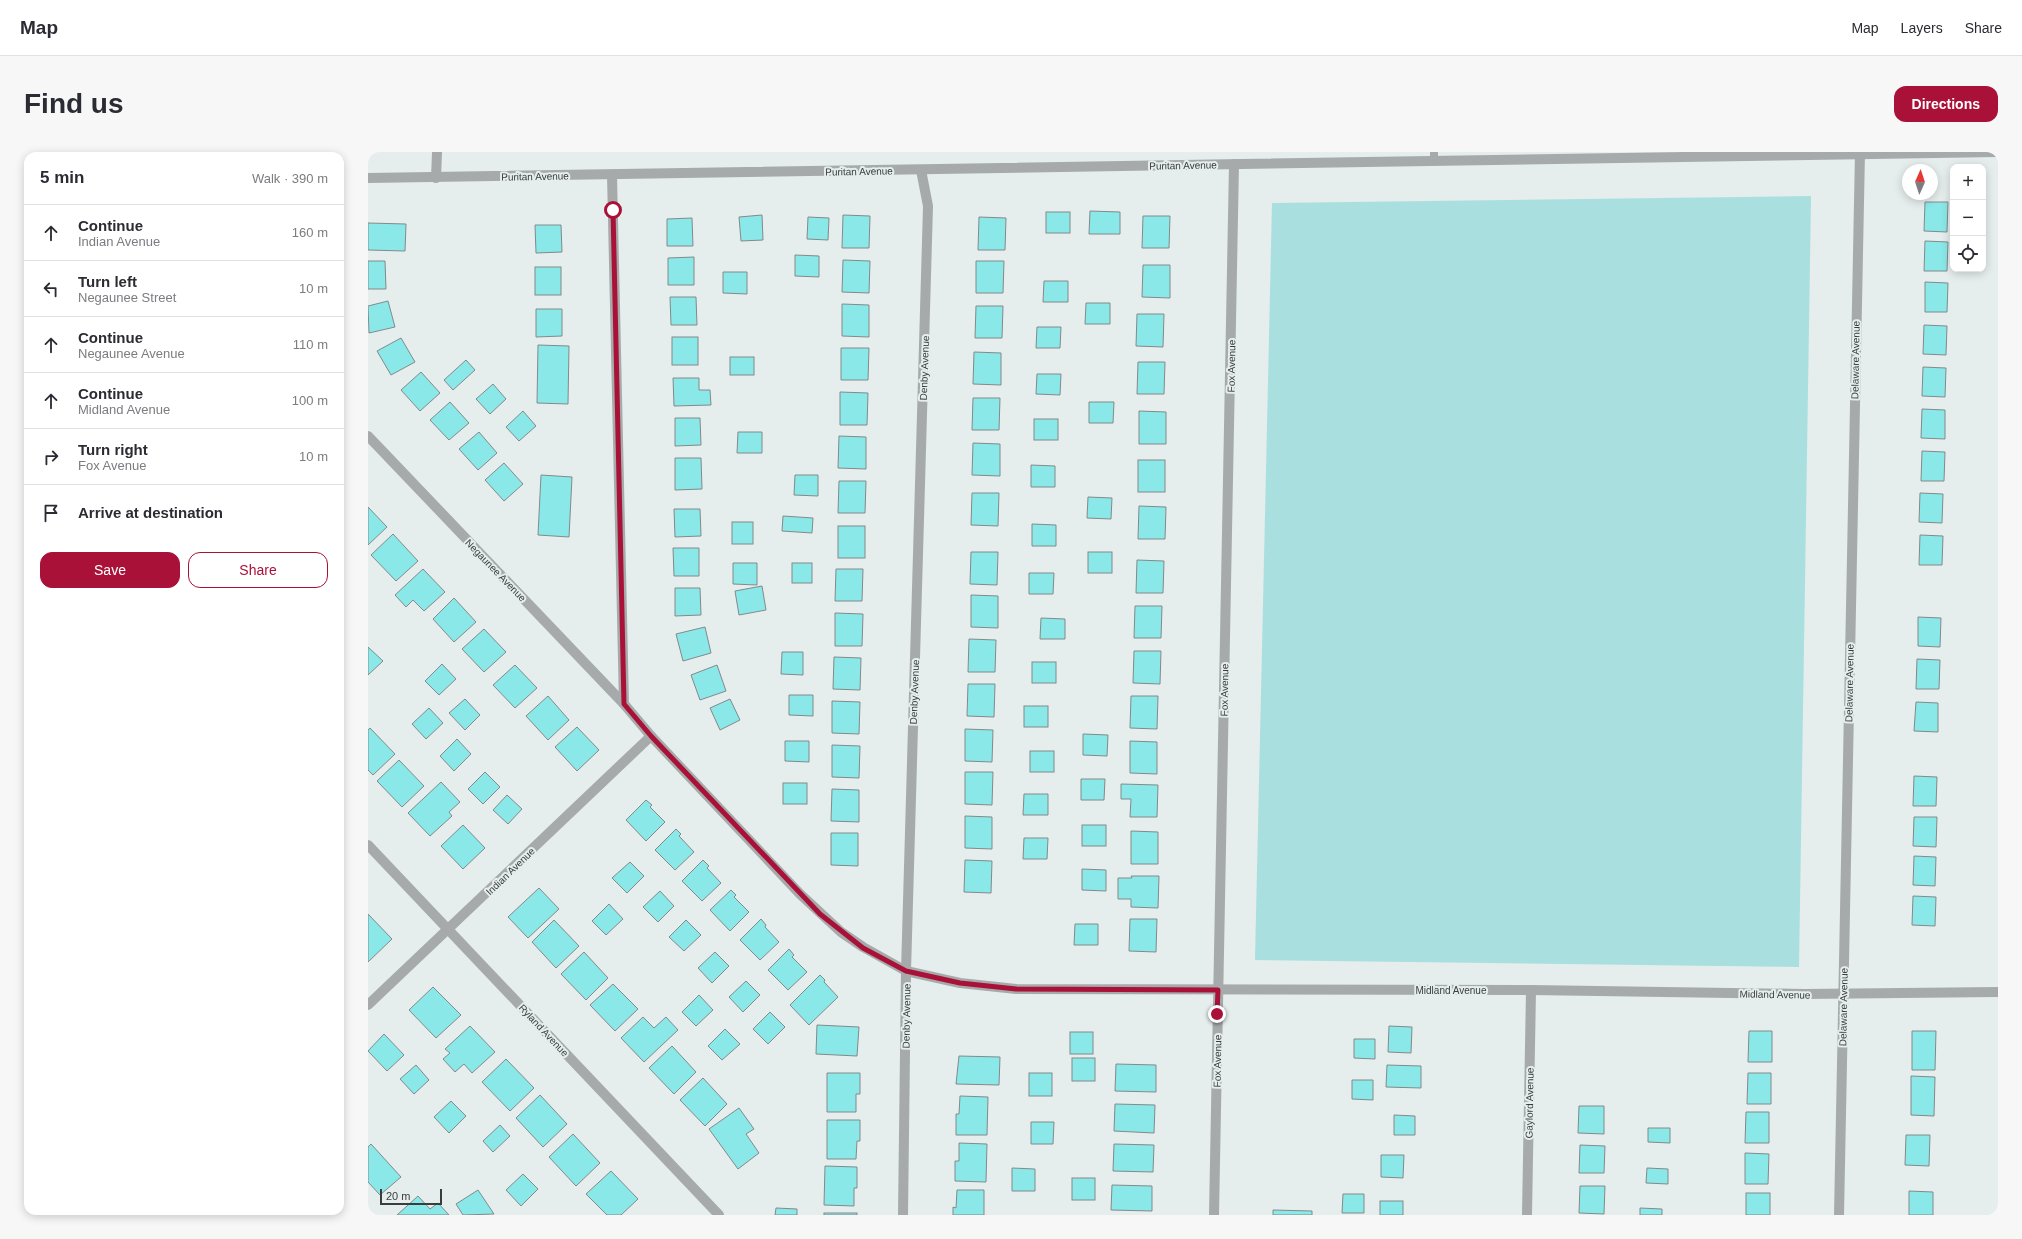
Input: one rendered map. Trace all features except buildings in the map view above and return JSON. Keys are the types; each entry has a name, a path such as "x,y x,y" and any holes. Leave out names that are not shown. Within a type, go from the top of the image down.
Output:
{"street":[{"path":"436,178 437,152"},
{"name":"Puritan Avenue","path":"368,178 1234,164 1434,157 1998,152"},
{"name":"Delaware Avenue","path":"1839,1215 1860,153"},
{"name":"Fox Avenue","path":"1214,1215 1234,164"},
{"name":"Denby Avenue","path":"903,1215 906,971 928,206 921,170"},
{"path":"612,175 624,704"},
{"name":"Negaunee Avenue","path":"368,436 624,704 651,736"},
{"path":"651,736 820,914 863,948 906,971"},
{"name":"Indian Avenue","path":"368,1005 651,736"},
{"name":"Ryland Avenue","path":"368,845 719,1215"},
{"name":"Midland Avenue","path":"906,971 960,983 1016,989 1531,990 1805,994 1998,992"},
{"name":"Gaylord Avenue","path":"1527,1215 1531,990"}],"shaded area":[{"path":"1811,196 1799,967 1255,960 1272,203"}],"route":[{"path":"613,210 624,704 651,736 820,914 863,948 906,971 960,983 1016,989 1218,990 1217,1014"}]}
